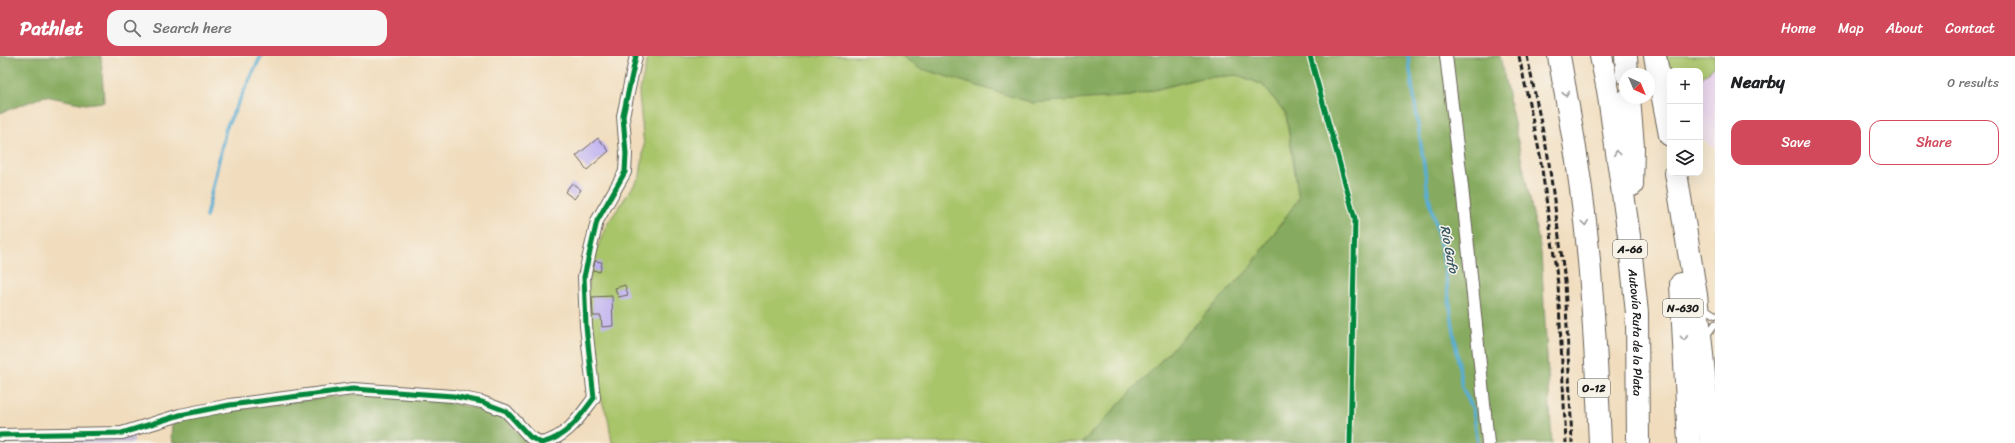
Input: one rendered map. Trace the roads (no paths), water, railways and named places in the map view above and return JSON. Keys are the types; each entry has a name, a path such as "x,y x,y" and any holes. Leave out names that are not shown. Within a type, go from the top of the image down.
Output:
{"highway":[{"path":"1559,56 1578,169 1587,239 1595,334 1600,443"},
{"name":"Autovía Ruta de la Plata","path":"1601,56 1608,90 1629,236 1637,313 1638,443"},
{"path":"1626,56 1627,68"},
{"path":"1655,56 1667,119"},
{"path":"1629,104 1633,147 1629,236"},
{"name":"N-630","path":"1673,176 1688,394 1689,443"},
{"name":"N-630","path":"1676,176 1697,302 1711,443"},
{"path":"1637,313 1652,443"},
{"name":"O-12","path":"1592,443 1595,334"}],"street":[{"path":"0,435 122,434 180,415 230,405 353,389 453,396 482,402 506,411 530,437 541,443 557,439 577,421 594,398 586,326 584,277 597,221 625,172 626,154 623,116 636,56"},
{"path":"1446,56 1462,187 1488,443"}],"lane":[{"path":"1697,302 1715,315"},
{"path":"1701,342 1715,324"}],"waterway":[{"path":"206,217 226,128 261,56"},
{"name":"Río Gafo","path":"1408,56 1428,193 1442,251 1462,387 1473,409 1478,443"}],"railway":[{"path":"1519,56 1540,155 1558,284 1566,443"},
{"path":"1527,56 1548,156 1565,281 1572,443"}]}
